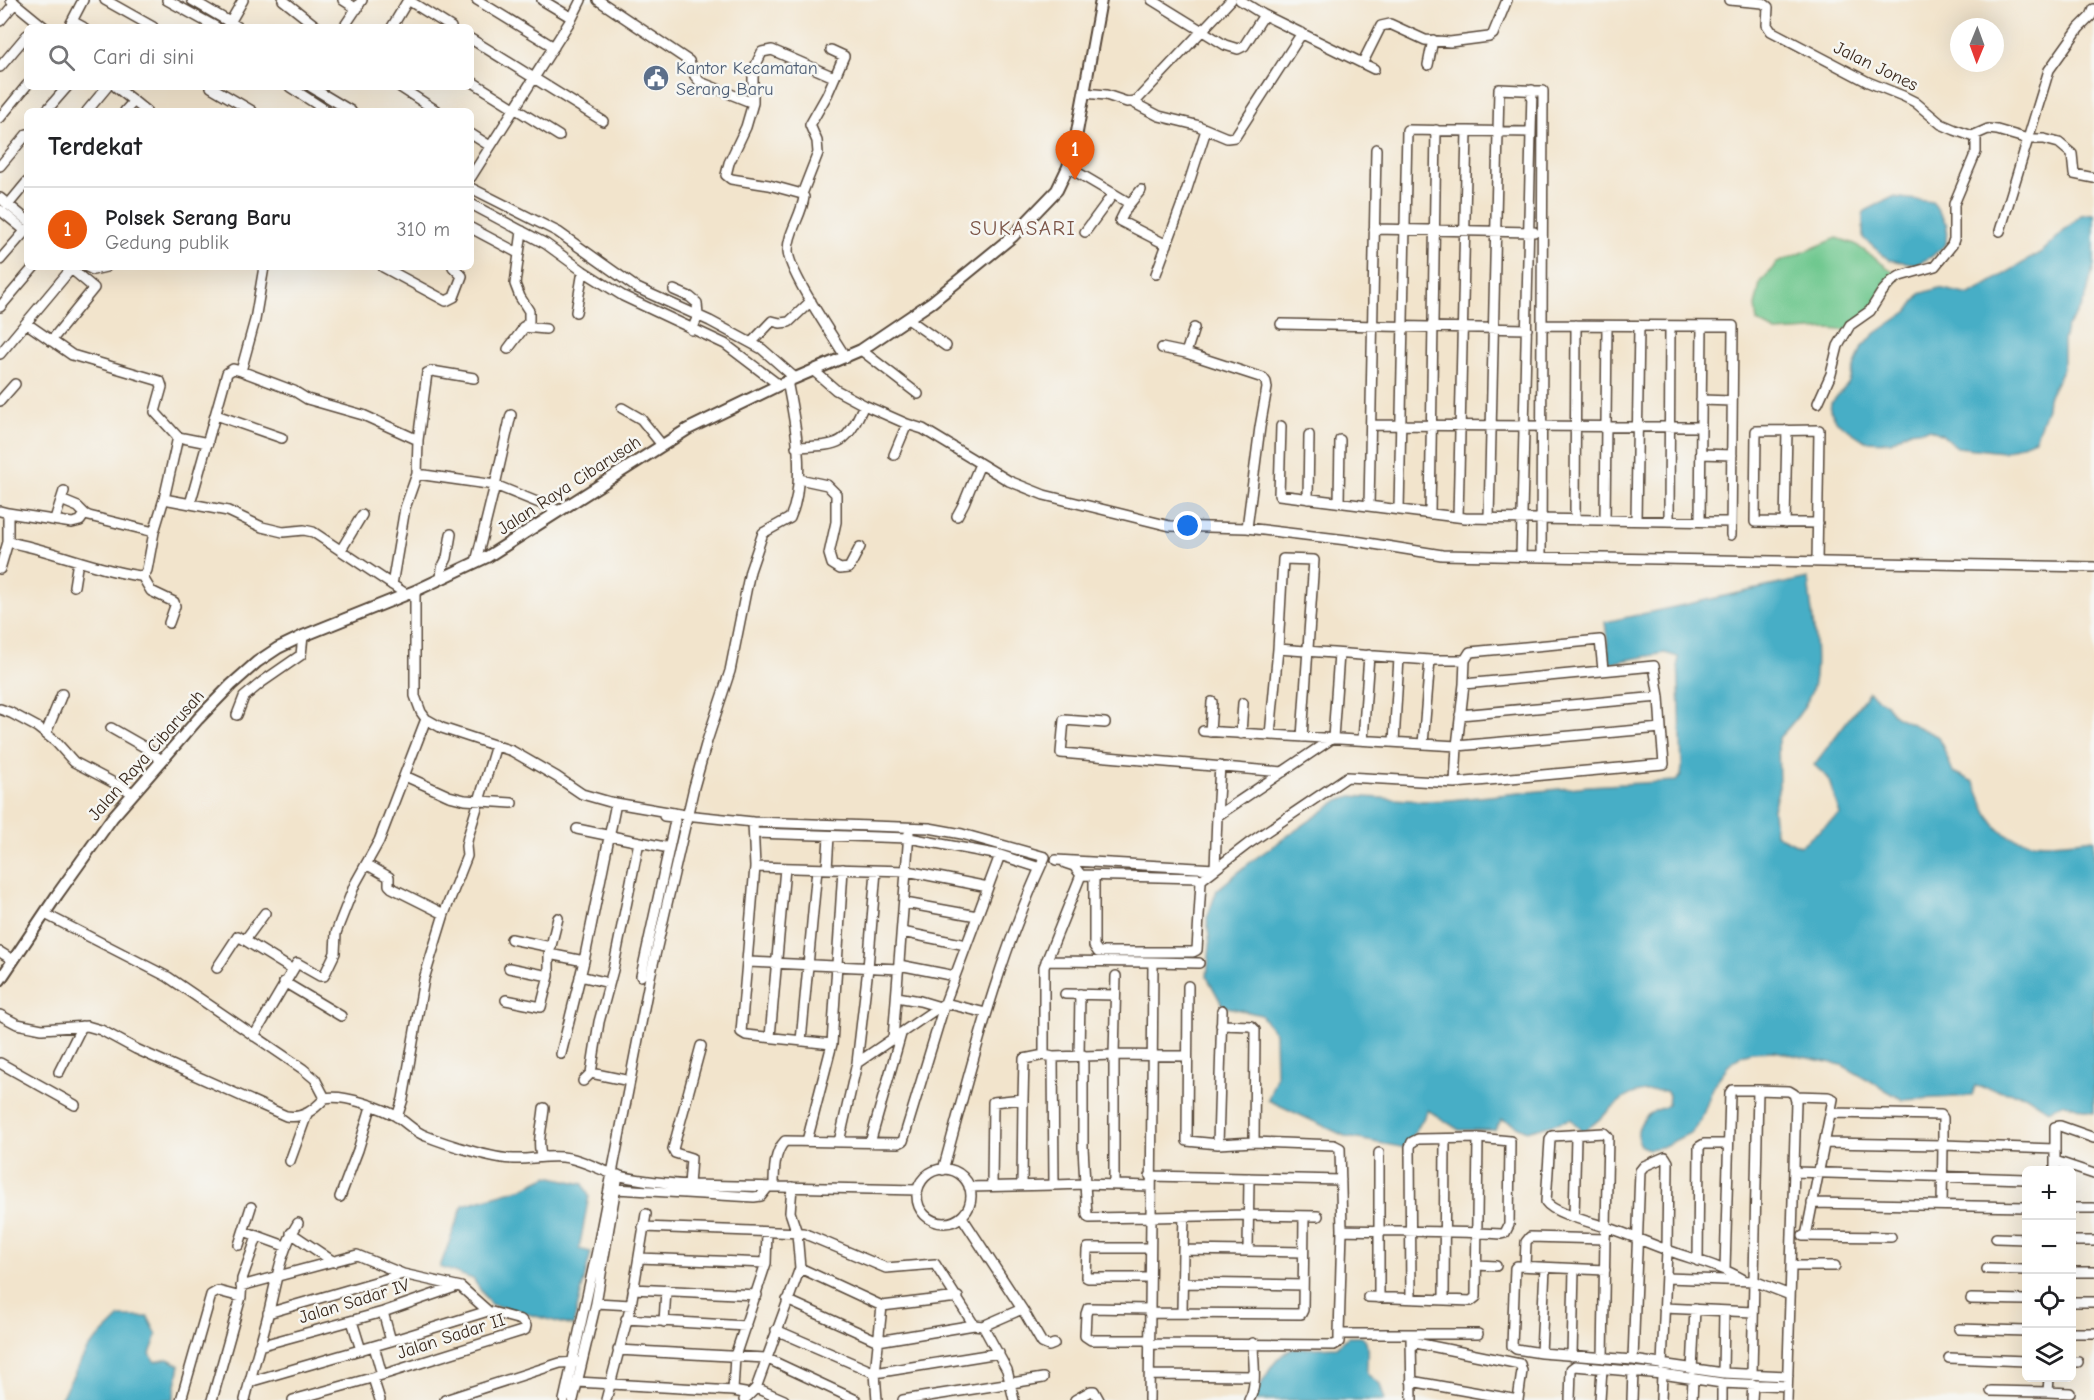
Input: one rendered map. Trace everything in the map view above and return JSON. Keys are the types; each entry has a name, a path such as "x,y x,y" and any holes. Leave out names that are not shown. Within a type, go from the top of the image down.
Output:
{"main road":[{"name":"Jalan Raya Cibarusah","path":"0,980 95,840 133,793 222,694 272,652 303,636 411,593 476,562 518,538 698,423 861,350 958,282 1013,236 1060,185 1068,167 1101,0"}],"street":[{"path":"105,0 148,24"},
{"path":"167,0 201,23"},
{"path":"192,0 230,24"},
{"path":"232,24 243,0"},
{"path":"283,0 313,24"},
{"path":"343,0 359,4 346,24"},
{"path":"394,24 408,0 446,24"},
{"path":"477,0 554,47"},
{"path":"542,0 572,18"},
{"path":"474,172 554,47 581,0"},
{"path":"598,0 689,61 700,82 753,103"},
{"path":"1152,0 1225,45 1240,49 1264,15"},
{"path":"1132,102 1231,0"},
{"path":"1240,0 1264,15 1374,69"},
{"path":"1363,62 1381,26 1386,24 1419,38 1433,40 1450,42 1489,37 1493,33 1507,0"},
{"name":"Jalan Jones","path":"1729,0 1763,3 1768,7 1767,25 1771,31 1868,81 1903,96 1948,127 1969,135 1977,135 1992,129 2028,139 2044,139 2059,143 2072,154 2074,174 2094,178"},
{"path":"71,24 78,1"},
{"path":"0,21 13,2 37,24"},
{"path":"2000,231 2049,70 2094,9"},
{"path":"1084,93 1106,95 1132,102 1159,116 1227,138 1238,135 1284,58 1302,33"},
{"path":"0,67 24,39"},
{"path":"1428,65 1433,40"},
{"path":"474,41 603,121"},
{"path":"802,194 769,185 731,179 726,175 729,163 746,128 753,103 753,70 762,52 772,50 834,77"},
{"path":"831,50 844,56 810,125 817,141 818,153 802,194 804,200 790,238 788,251 811,301 846,357"},
{"path":"474,83 559,136"},
{"path":"0,118 24,89"},
{"path":"1489,518 1499,89 1544,91 1541,557"},
{"path":"49,108 64,90"},
{"path":"90,108 104,90"},
{"path":"120,90 143,108"},
{"path":"217,90 247,108"},
{"path":"295,90 322,108"},
{"path":"316,90 346,108"},
{"path":"404,90 432,108"},
{"path":"1521,557 1532,90"},
{"path":"128,108 134,101"},
{"path":"1156,274 1206,130"},
{"path":"1399,510 1407,130 1532,132"},
{"path":"1430,514 1436,130"},
{"path":"1458,517 1467,131"},
{"path":"1818,402 1831,374 1838,346 1850,325 1870,311 1892,281 1900,276 1935,266 1952,245 1954,204 1976,152 1977,135"},
{"path":"474,136 490,146"},
{"path":"0,166 24,138"},
{"path":"1369,506 1376,149"},
{"path":"1068,167 1129,203"},
{"path":"2,208 24,185"},
{"path":"474,190 558,232 637,288 762,349 787,382 796,447 798,479 796,500 790,518 763,533 755,553 730,671 706,741 650,977 601,1252 596,1303 564,1400"},
{"path":"1141,190 1129,203 1120,221 1167,245"},
{"path":"1085,232 1113,194"},
{"path":"474,206 546,244 583,272 623,296 724,344 787,382"},
{"path":"2,208 24,219"},
{"path":"2,208 24,229"},
{"path":"1374,229 1543,232"},
{"path":"474,230 518,253"},
{"path":"508,349 529,321 530,312 515,284 522,231"},
{"path":"0,260 24,233"},
{"path":"0,307 31,270"},
{"path":"0,354 68,270"},
{"path":"51,341 93,288 72,270"},
{"path":"241,371 255,320 263,270"},
{"path":"389,270 446,301 454,297 462,276 456,270"},
{"path":"576,312 583,272"},
{"path":"674,290 697,303 698,316 692,330"},
{"path":"751,343 772,321 789,322 811,301"},
{"path":"908,319 946,346"},
{"path":"26,323 76,357 160,381 162,387 155,412 178,437 208,443"},
{"path":"1281,324 1527,329"},
{"path":"1542,325 1733,326 1731,536"},
{"path":"1575,520 1576,325"},
{"path":"1605,520 1607,326"},
{"path":"1636,520 1639,326"},
{"path":"1669,521 1670,326"},
{"path":"1700,521 1702,326"},
{"path":"523,327 546,329"},
{"path":"1186,353 1194,328"},
{"path":"1162,348 1186,353 1263,378 1266,382 1247,528"},
{"path":"861,350 918,394"},
{"path":"190,504 227,373 233,369 294,391 307,399 363,415 418,440"},
{"path":"392,585 405,508 417,474 418,440 427,373 432,370 474,378"},
{"path":"814,371 830,386 864,405 934,435 1009,481 1044,495 1170,526 1247,528 1355,541 1442,555 2094,567"},
{"path":"0,401 15,384"},
{"path":"1701,400 1732,401"},
{"path":"796,447 829,446 845,439 855,426 864,405"},
{"path":"622,408 641,419 662,445"},
{"path":"216,415 282,438"},
{"path":"476,562 511,415"},
{"path":"894,455 907,424"},
{"path":"1371,425 1701,427"},
{"path":"1281,426 1280,495 1458,517 1731,522"},
{"path":"1785,523 1787,430"},
{"path":"1817,562 1818,523 1819,430 1756,431 1755,522 1818,523"},
{"path":"1308,499 1309,435"},
{"path":"142,576 147,570 154,532 164,500 178,437"},
{"path":"1339,502 1340,441"},
{"path":"1701,454 1732,455"},
{"path":"957,516 980,464"},
{"path":"417,474 495,485 560,511"},
{"path":"798,479 826,485 836,494 836,522 830,554 832,564 840,568 849,568 860,547"},
{"path":"55,519 62,495 89,516 154,532"},
{"path":"164,500 228,511 262,528 283,532 303,530 313,532 392,585 411,593 415,696 426,719 442,728 512,751 582,794 616,805 674,818 641,975"},
{"path":"0,569 8,542 4,512 76,523 85,514"},
{"path":"341,550 362,515"},
{"path":"441,579 441,568 447,558 451,534"},
{"path":"8,542 142,576"},
{"path":"1270,735 1283,559 1314,560 1302,737"},
{"path":"74,586 78,561"},
{"path":"142,576 152,592 174,603 169,623"},
{"path":"237,715 244,697 302,655 303,636"},
{"path":"1455,783 1465,660 1470,652 1600,640 1604,670"},
{"path":"1278,649 1430,660 1465,660"},
{"path":"1333,738 1339,654"},
{"path":"1363,740 1370,655"},
{"path":"1394,742 1399,658"},
{"path":"1423,744 1430,660"},
{"path":"1094,876 1094,946 1098,952 1195,951 1201,880 1248,844 1347,777 1455,783 1664,764 1659,697 1654,666 1464,684"},
{"path":"46,733 62,694"},
{"path":"1460,714 1659,697"},
{"path":"1212,702 1207,731 1241,734 1457,746 1661,728"},
{"path":"1241,734 1243,703"},
{"path":"0,709 31,723 46,733 74,762 133,793"},
{"path":"254,1036 297,963 320,976 326,974 335,953 336,933 355,884 379,841 426,719"},
{"path":"1105,723 1064,720 1061,753 1283,772"},
{"path":"111,728 146,748 161,760"},
{"path":"1217,816 1333,738"},
{"path":"397,1117 403,1099 424,979 444,914 466,862 468,854 466,844 496,746"},
{"path":"1215,870 1220,766"},
{"path":"405,776 449,796 478,802 512,803"},
{"path":"582,800 753,822 942,830 1056,860 1074,866 1081,875 1198,878 1201,880"},
{"path":"561,1054 584,961 616,805"},
{"path":"753,822 755,867 741,1032 746,1035 832,1044"},
{"path":"870,1143 897,1036 897,997 909,827"},
{"path":"577,829 669,848"},
{"path":"754,833 909,838 1000,855 1040,868"},
{"path":"801,1041 808,965 829,836"},
{"path":"583,1081 591,1073 639,842"},
{"path":"616,1189 761,1196 771,1187 774,1167 782,1143 790,1140 807,1140 899,1143 904,1139 943,1005 1000,855"},
{"path":"943,1170 986,1013 1045,857"},
{"path":"1056,860 1215,870"},
{"path":"366,864 389,876 389,885 392,888 444,914"},
{"path":"755,867 907,872 988,887"},
{"path":"770,1037 785,868"},
{"path":"807,1140 832,1044 843,869"},
{"path":"840,1142 857,1063 876,871"},
{"path":"1054,1185 1043,970 1081,875"},
{"path":"905,903 977,916"},
{"path":"245,940 265,913"},
{"path":"45,914 168,977 315,1079 325,1098"},
{"path":"506,1000 540,1007 549,976 550,951 558,918"},
{"path":"902,932 966,945"},
{"path":"217,968 236,937 245,940 293,970"},
{"path":"512,939 584,961"},
{"path":"0,952 13,960"},
{"path":"1046,961 1199,963"},
{"path":"748,962 868,968 899,967 955,976"},
{"path":"1149,1400 1153,962"},
{"path":"509,968 549,976"},
{"path":"580,976 609,983"},
{"path":"1114,1185 1116,976"},
{"path":"285,982 341,1016"},
{"path":"1188,986 1185,1140 1218,1144 1254,1142 1336,1145 1340,1150 1342,1230 1338,1342 1334,1345 1149,1342 1090,1340 1084,1336 1088,1308 1299,1315 1303,1310 1304,1216"},
{"path":"1065,994 1115,995"},
{"path":"1080,994 1083,1147 1089,1218 1318,1216"},
{"path":"897,997 986,1013"},
{"path":"857,1063 943,1005"},
{"path":"1218,1144 1221,1010"},
{"path":"0,1015 17,1024 42,1029 82,1026 101,1030 136,1049 279,1113 291,1117 307,1114"},
{"path":"1221,1025 1251,1026 1255,1030 1254,1142"},
{"path":"59,1072 82,1026"},
{"path":"689,1185 691,1158 676,1154 673,1150 701,1046"},
{"path":"1022,1185 1023,1060 1026,1057 1187,1056"},
{"path":"0,1063 75,1105"},
{"path":"591,1073 630,1081"},
{"path":"1725,1269 1730,1093 1732,1090 1791,1091 1795,1096 1795,1172 1787,1400"},
{"path":"1752,1400 1758,1090"},
{"path":"1795,1096 1832,1098 1833,1101 1806,1236"},
{"path":"290,1161 307,1114 325,1098 339,1098 397,1117 425,1136 492,1156 516,1159 568,1158 615,1174 653,1182 689,1185 918,1190"},
{"path":"992,1186 993,1102 1023,1099"},
{"path":"340,1197 371,1107"},
{"path":"542,1157 538,1146 544,1108"},
{"path":"1831,1113 1941,1115 1943,1118 1942,1204"},
{"path":"2055,1166 2054,1129 2057,1126 2094,1138"},
{"path":"1603,1358 1605,1239 1606,1227 1608,1135 1604,1133 1576,1136 1556,1135 1550,1138 1546,1202 1551,1207 1574,1217 1606,1227 1637,1238 1698,1261 1725,1269 1744,1280"},
{"path":"1574,1217 1576,1136"},
{"path":"1368,1297 1475,1299 1477,1292 1478,1138"},
{"path":"1342,1230 1411,1232 1476,1232 1501,1234 1509,1228 1510,1140 1418,1139 1411,1145 1411,1232 1411,1298"},
{"path":"1444,1299 1445,1139"},
{"path":"1824,1143 2055,1149"},
{"path":"1698,1261 1699,1147 1704,1144 1728,1144"},
{"path":"1379,1153 1379,1298"},
{"path":"1633,1360 1640,1170 1666,1157 1668,1162 1667,1250 1661,1400"},
{"path":"943,1170 959,1174 969,1187 971,1198 962,1217 944,1223 926,1216 917,1200 918,1190 927,1176 934,1171 943,1170"},
{"path":"2076,1170 2094,1174"},
{"path":"1795,1172 2022,1179"},
{"path":"573,1400 577,1382 576,1362 616,1189 615,1174"},
{"path":"969,1187 1114,1185 1150,1181 1249,1178 1341,1179"},
{"path":"1248,1251 1249,1178"},
{"path":"750,1394 800,1268 797,1233 790,1212 792,1187"},
{"path":"1812,1203 2022,1207"},
{"path":"239,1245 251,1207"},
{"path":"2076,1208 2094,1208"},
{"path":"606,1400 631,1305 646,1214"},
{"path":"1182,1312 1184,1216"},
{"path":"962,1217 1042,1343 1049,1346 1054,1344"},
{"path":"245,1400 275,1278 285,1246 298,1223"},
{"path":"644,1227 797,1233 809,1235 886,1268 935,1264 999,1353 1011,1383 1014,1400"},
{"path":"244,1231 285,1246"},
{"path":"291,1233 334,1262"},
{"path":"733,1391 735,1356 766,1263 767,1233"},
{"path":"1526,1266 1526,1242 1532,1236 1605,1239"},
{"path":"1792,1236 1891,1237"},
{"path":"212,1400 241,1297 242,1279 257,1237"},
{"path":"1996,1238 2022,1239"},
{"path":"2076,1241 2094,1241"},
{"path":"1149,1278 1088,1278 1086,1276 1088,1248 1150,1248"},
{"path":"1183,1250 1303,1252"},
{"name":"Jalan Sadar II","path":"241,1286 334,1262 352,1255 360,1256 403,1274 463,1288 488,1311 521,1320 525,1324 526,1330 293,1400"},
{"path":"639,1258 766,1263"},
{"path":"1477,1265 1496,1266"},
{"path":"1605,1270 1517,1266 1514,1269 1511,1344 1516,1349 1633,1360 1662,1369 1693,1374 1787,1381"},
{"path":"1791,1266 1835,1266"},
{"path":"800,1268 882,1306 958,1297"},
{"path":"1541,1353 1545,1268"},
{"path":"1572,1356 1574,1269"},
{"path":"1987,1269 2022,1270"},
{"path":"2076,1272 2094,1272"},
{"path":"268,1313 403,1274"},
{"path":"1665,1278 1754,1281 1790,1295"},
{"path":"1182,1283 1303,1285"},
{"name":"Jalan Sadar IV","path":"259,1346 383,1312 457,1286"},
{"path":"633,1289 757,1295"},
{"path":"664,1322 666,1290"},
{"path":"181,1400 211,1295 218,1291 241,1297"},
{"path":"1971,1299 2022,1300"},
{"path":"787,1300 878,1341 978,1325 1022,1309"},
{"path":"2076,1302 2094,1302"},
{"path":"596,1303 631,1305"},
{"path":"877,1400 875,1373 882,1306"},
{"path":"1664,1308 1753,1312"},
{"path":"1692,1400 1695,1310"},
{"path":"249,1382 488,1311"},
{"path":"1722,1400 1724,1311"},
{"path":"383,1312 391,1341"},
{"path":"626,1319 746,1326"},
{"path":"352,1321 361,1350"},
{"path":"1959,1329 2022,1331"},
{"path":"776,1330 875,1373 999,1353"},
{"path":"2076,1333 2094,1333"},
{"path":"1339,1334 1411,1338 1479,1334"},
{"path":"1411,1338 1412,1400"},
{"path":"1411,1338 1520,1364 1522,1371 1518,1400 1412,1380"},
{"path":"1249,1400 1253,1394 1253,1343"},
{"path":"374,1346 381,1400"},
{"path":"618,1350 766,1358 856,1400"},
{"path":"1949,1358 2022,1361"},
{"path":"445,1400 552,1365 576,1362"},
{"path":"1570,1400 1572,1367 1633,1371 1662,1369"},
{"path":"1600,1400 1602,1369"},
{"path":"1632,1400 1633,1371"},
{"path":"1150,1375 1254,1376"},
{"path":"903,1400 1043,1378"},
{"path":"577,1382 733,1391 784,1400"},
{"path":"2048,1392 2049,1382"},
{"path":"1075,1400 1091,1391 1094,1391 1099,1400"},
{"path":"1992,1391 2070,1393"}],"green space":[{"path":"1837,238 1855,244 1899,276 1885,299 1849,331 1830,329 1776,332 1757,322 1755,306 1760,283 1777,263"}],"water":[{"path":"1893,197 1933,202 1947,225 1946,244 1931,257 1917,264 1889,260 1863,238 1863,212"},
{"path":"2094,213 2094,264 2087,294 2082,306 2066,328 2063,341 2063,368 2048,398 2047,408 2035,439 2003,452 1957,447 1941,434 1929,429 1908,431 1891,442 1865,441 1837,422 1830,410 1831,403 1848,384 1862,347 1876,333 1908,311 1920,294 1939,288 1970,295 2043,251 2081,215"},
{"path":"1808,578 1815,639 1815,676 1807,702 1778,739 1779,787 1773,809 1775,834 1800,846 1840,814 1828,778 1814,765 1869,692 1886,704 1895,716 1939,737 1953,772 1974,782 1988,815 2001,831 2011,837 2034,842 2059,843 2094,839 2094,1113 2065,1103 2048,1110 2025,1095 1975,1086 1972,1096 1903,1100 1842,1065 1774,1051 1742,1055 1728,1066 1718,1079 1701,1120 1692,1132 1662,1147 1648,1149 1641,1146 1639,1142 1639,1128 1647,1116 1668,1105 1669,1095 1666,1091 1650,1090 1628,1096 1582,1132 1571,1119 1527,1131 1502,1119 1495,1130 1459,1130 1428,1110 1406,1148 1347,1137 1268,1100 1276,1077 1275,1033 1261,1015 1223,1006 1207,977 1210,945 1207,918 1217,890 1253,860 1341,799 1352,796 1423,801 1450,800 1588,786 1676,781 1681,776 1682,768 1678,657 1665,653 1610,663 1605,622"},
{"path":"548,1176 583,1184 589,1196 579,1249 591,1252 573,1326 490,1304 473,1279 440,1267 463,1205 523,1188"},
{"path":"120,1317 148,1317 157,1335 150,1354 155,1362 168,1359 180,1365 173,1400 62,1400 88,1348"},
{"path":"1348,1337 1361,1337 1366,1340 1367,1374 1380,1384 1385,1400 1252,1400 1273,1364 1285,1353 1292,1349 1337,1347"}],"place":[{"name":"Kantor Kecamatan Serang Baru","path":"656,78"},
{"name":"Polsek Serang Baru","path":"1075,180"}],"district":[{"name":"SUKASARI","path":"1023,228"}]}
